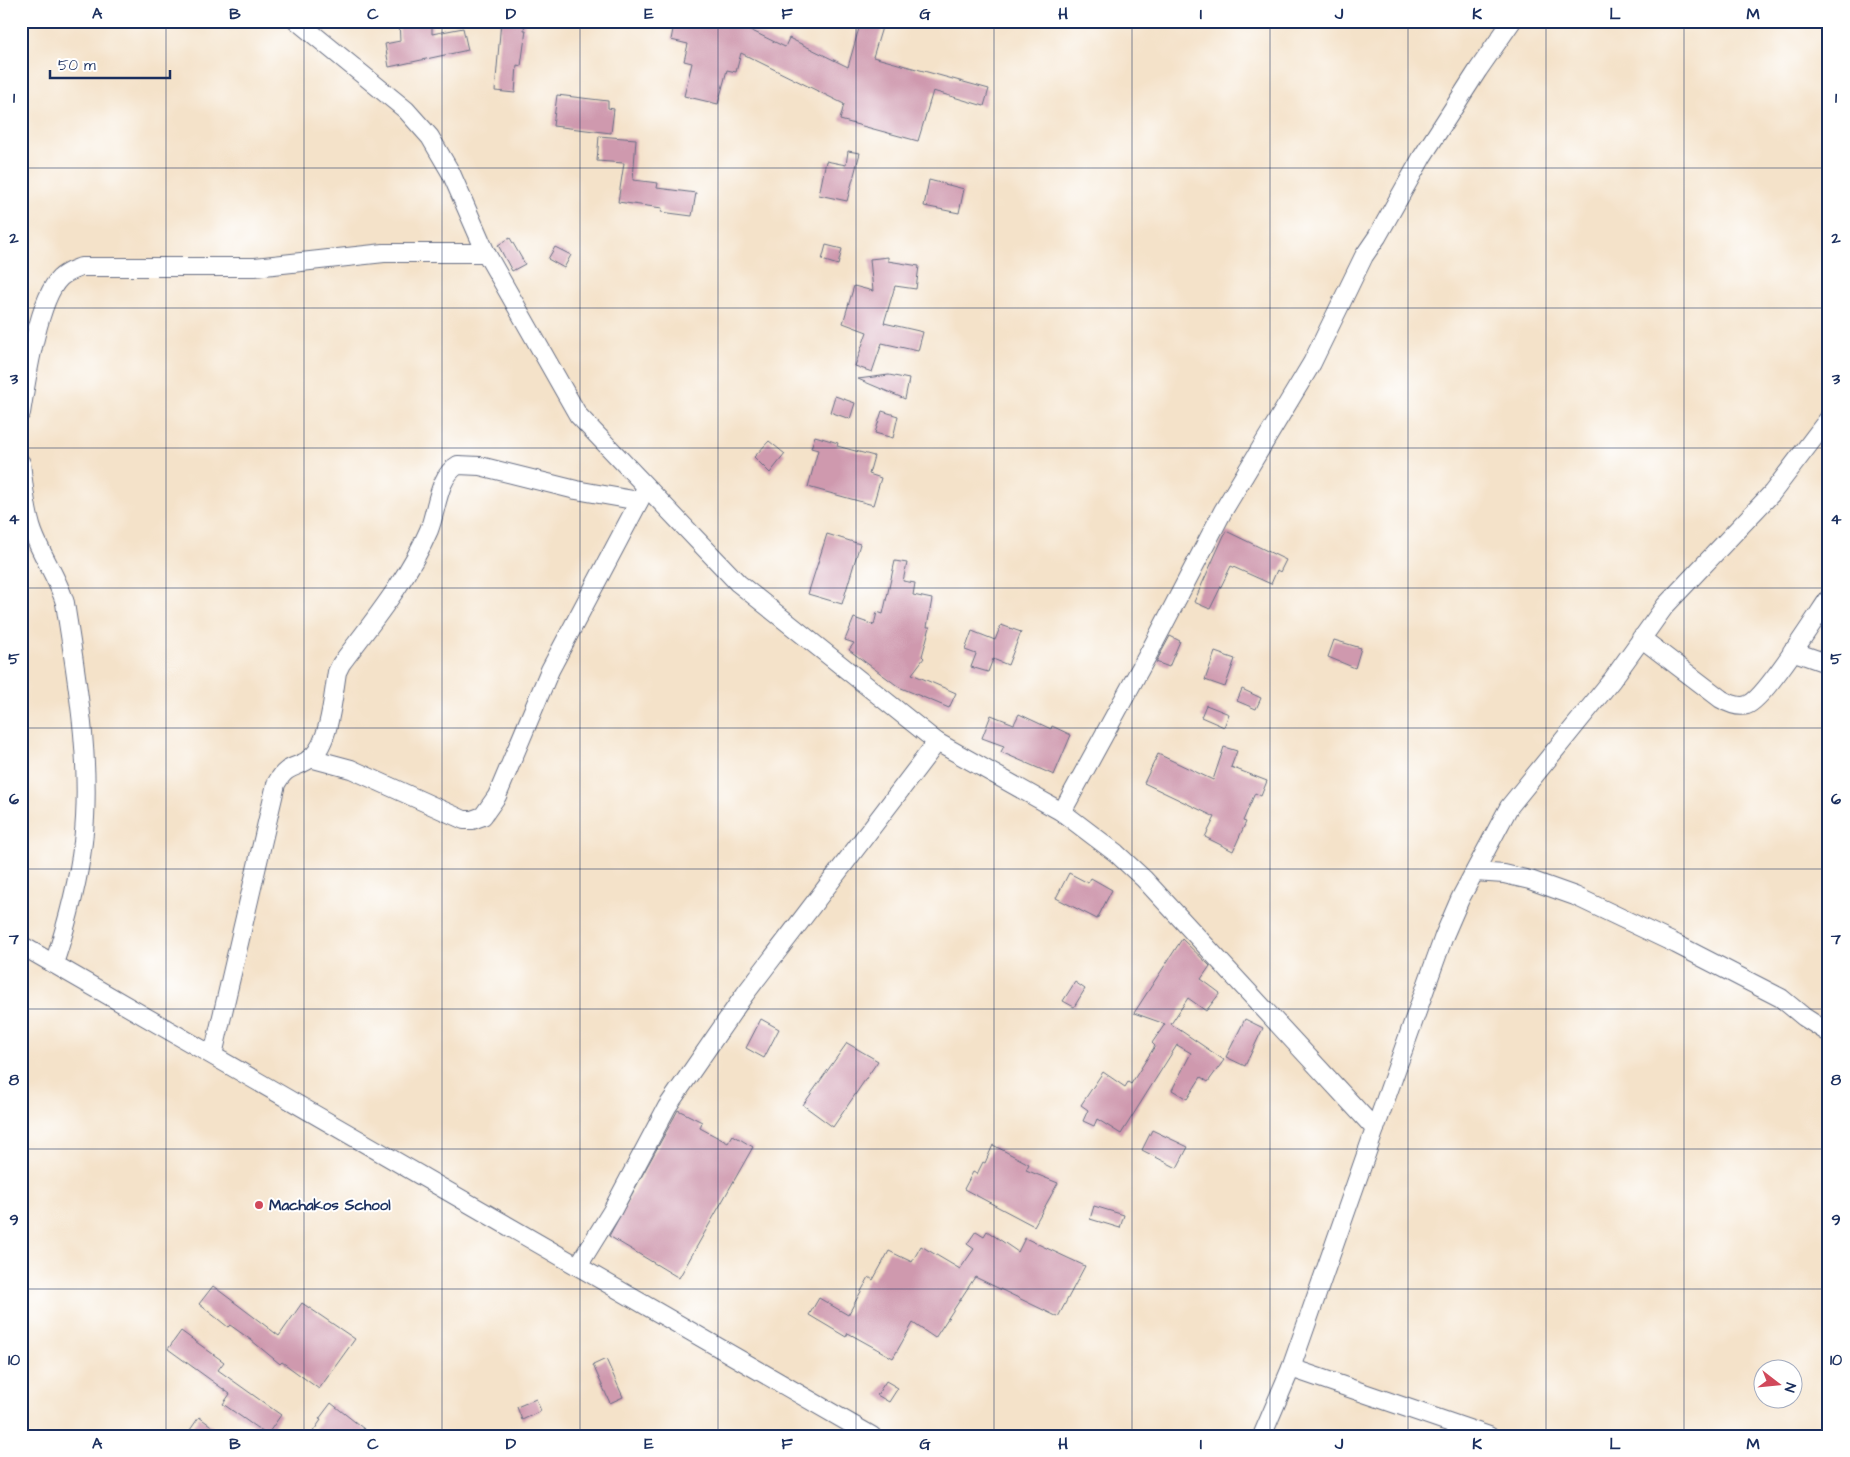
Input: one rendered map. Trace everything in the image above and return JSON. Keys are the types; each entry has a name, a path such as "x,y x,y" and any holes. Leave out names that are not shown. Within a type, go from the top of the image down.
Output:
{"street":[{"path":"297,21 399,104 420,124 430,137 451,173 486,253 578,415 643,494 738,583 937,742 1062,812 1116,852 1375,1129"},
{"path":"1062,812 1152,650 1223,511 1312,363 1364,256 1377,237 1422,157 1512,21"},
{"path":"21,412 32,348 52,290 59,279 69,271 81,267 255,267 384,253 486,253"},
{"path":"1262,1436 1291,1368 1444,936 1460,899 1509,807 1524,786 1612,680 1641,638 1690,577 1772,493 1829,418"},
{"path":"21,463 32,530 46,564 61,588 65,603 83,741 83,840 70,916 54,964"},
{"path":"213,1055 276,784 288,768 310,758 320,749 326,733 337,672 383,609 412,564 433,518 444,481 453,468 466,464 576,490 643,494"},
{"path":"310,758 351,769 464,820 472,820 483,816 497,796 550,670 643,494"},
{"path":"1641,638 1721,699 1738,706 1746,706 1752,703 1780,671 1829,598"},
{"path":"1792,651 1829,664"},
{"path":"578,1266 612,1211 667,1107 745,994 937,742"},
{"path":"1475,872 1504,874 1530,880 1598,907 1781,998 1804,1017 1829,1033"},
{"path":"21,945 872,1436"},
{"path":"1291,1368 1489,1436"}],"building":[{"path":"399,21 432,21 432,34 463,28 468,50 389,67 385,44 400,41"},
{"path":"501,21 525,21 524,30 526,30 521,66 517,65 515,93 495,91"},
{"path":"686,21 744,21 742,26 785,47 789,38 848,67 861,21 872,21 883,24 873,57 989,89 984,106 933,91 918,141 840,120 844,104 741,53 736,72 727,70 718,104 684,96 692,63 684,61 688,44 671,40 674,24 684,27"},
{"path":"557,95 608,101 608,108 614,109 611,133 553,126"},
{"path":"599,136 636,139 633,180 658,183 657,188 696,193 692,216 661,212 662,208 618,202 624,163 597,161"},
{"path":"848,151 860,153 847,201 819,195 826,161 846,165"},
{"path":"929,180 964,189 959,213 924,206"},
{"path":"510,238 525,264 512,271 498,245"},
{"path":"826,245 842,249 838,265 822,260"},
{"path":"555,247 571,255 564,268 548,259"},
{"path":"888,257 888,261 919,266 916,289 895,286 884,323 923,332 918,351 882,343 872,372 855,366 867,332 843,323 854,286 873,291 870,259"},
{"path":"889,375 909,379 905,399 858,379"},
{"path":"835,396 855,403 850,419 830,412"},
{"path":"882,411 898,416 893,438 875,433"},
{"path":"815,436 838,443 837,446 874,456 869,474 881,478 873,505 808,487 818,450 811,448"},
{"path":"769,441 785,454 770,473 754,457"},
{"path":"1226,531 1286,560 1280,572 1277,570 1271,584 1231,566 1210,609 1194,602"},
{"path":"827,534 860,544 842,604 808,594"},
{"path":"895,561 907,563 903,581 915,583 913,595 932,599 927,627 930,627 922,656 924,658 912,674 956,693 949,708 899,687 849,650 854,643 845,640 854,618 874,625 877,612 883,614"},
{"path":"1001,625 1021,632 1008,665 993,659 988,672 971,667 976,654 965,650 972,631 995,640"},
{"path":"1170,636 1180,641 1169,667 1156,662"},
{"path":"1334,640 1361,648 1355,668 1328,657"},
{"path":"1215,652 1235,659 1225,687 1205,680"},
{"path":"1242,689 1261,698 1256,709 1237,701"},
{"path":"1206,705 1229,714 1224,727 1201,717"},
{"path":"1019,714 1051,729 1052,726 1071,735 1054,775 1001,752 1004,746 982,738 991,715 1014,724"},
{"path":"1224,747 1237,751 1231,767 1267,781 1261,796 1255,793 1243,821 1246,822 1233,851 1205,837 1215,817 1144,783 1158,754 1213,780"},
{"path":"1069,873 1088,883 1091,878 1112,890 1097,919 1056,898"},
{"path":"1182,939 1210,966 1201,979 1220,993 1206,1011 1188,998 1171,1024 1224,1060 1208,1082 1201,1077 1187,1099 1172,1090 1191,1053 1177,1045 1121,1134 1097,1119 1094,1126 1083,1121 1088,1110 1081,1105 1103,1072 1125,1087 1128,1082 1131,1084 1155,1046 1152,1043 1165,1024 1134,1013"},
{"path":"1075,982 1085,989 1074,1007 1063,1001"},
{"path":"761,1019 779,1029 764,1058 746,1048"},
{"path":"1245,1019 1263,1028 1245,1066 1226,1057"},
{"path":"847,1043 878,1061 833,1127 803,1105"},
{"path":"678,1110 702,1122 700,1128 728,1143 733,1135 753,1147 679,1278 609,1236"},
{"path":"1152,1130 1188,1147 1177,1168 1142,1150"},
{"path":"993,1145 1029,1164 1026,1170 1058,1183 1034,1226 964,1189 973,1172 977,1174 983,1162 985,1163"},
{"path":"1094,1206 1124,1215 1120,1228 1090,1219"},
{"path":"976,1231 984,1236 987,1231 1018,1252 1025,1238 1085,1266 1058,1317 975,1277 935,1338 913,1323 893,1358 848,1333 846,1337 809,1315 819,1298 848,1315 869,1277 873,1280 889,1251 912,1262 921,1246 960,1269 974,1249 967,1244"},
{"path":"213,1286 279,1336 302,1303 355,1339 319,1389 282,1362 280,1364 251,1340 230,1325 228,1327 199,1304"},
{"path":"181,1331 224,1362 218,1370 281,1415 267,1435 223,1404 230,1394 168,1349"},
{"path":"606,1359 623,1397 610,1403 593,1365"},
{"path":"886,1381 898,1388 889,1402 877,1395"},
{"path":"536,1399 541,1411 522,1420 517,1407"},
{"path":"331,1403 373,1436 310,1436 321,1420 319,1419"},
{"path":"199,1417 225,1436 199,1436 190,1430"}],"place":[{"name":"Machakos School","path":"259,1205"}]}
